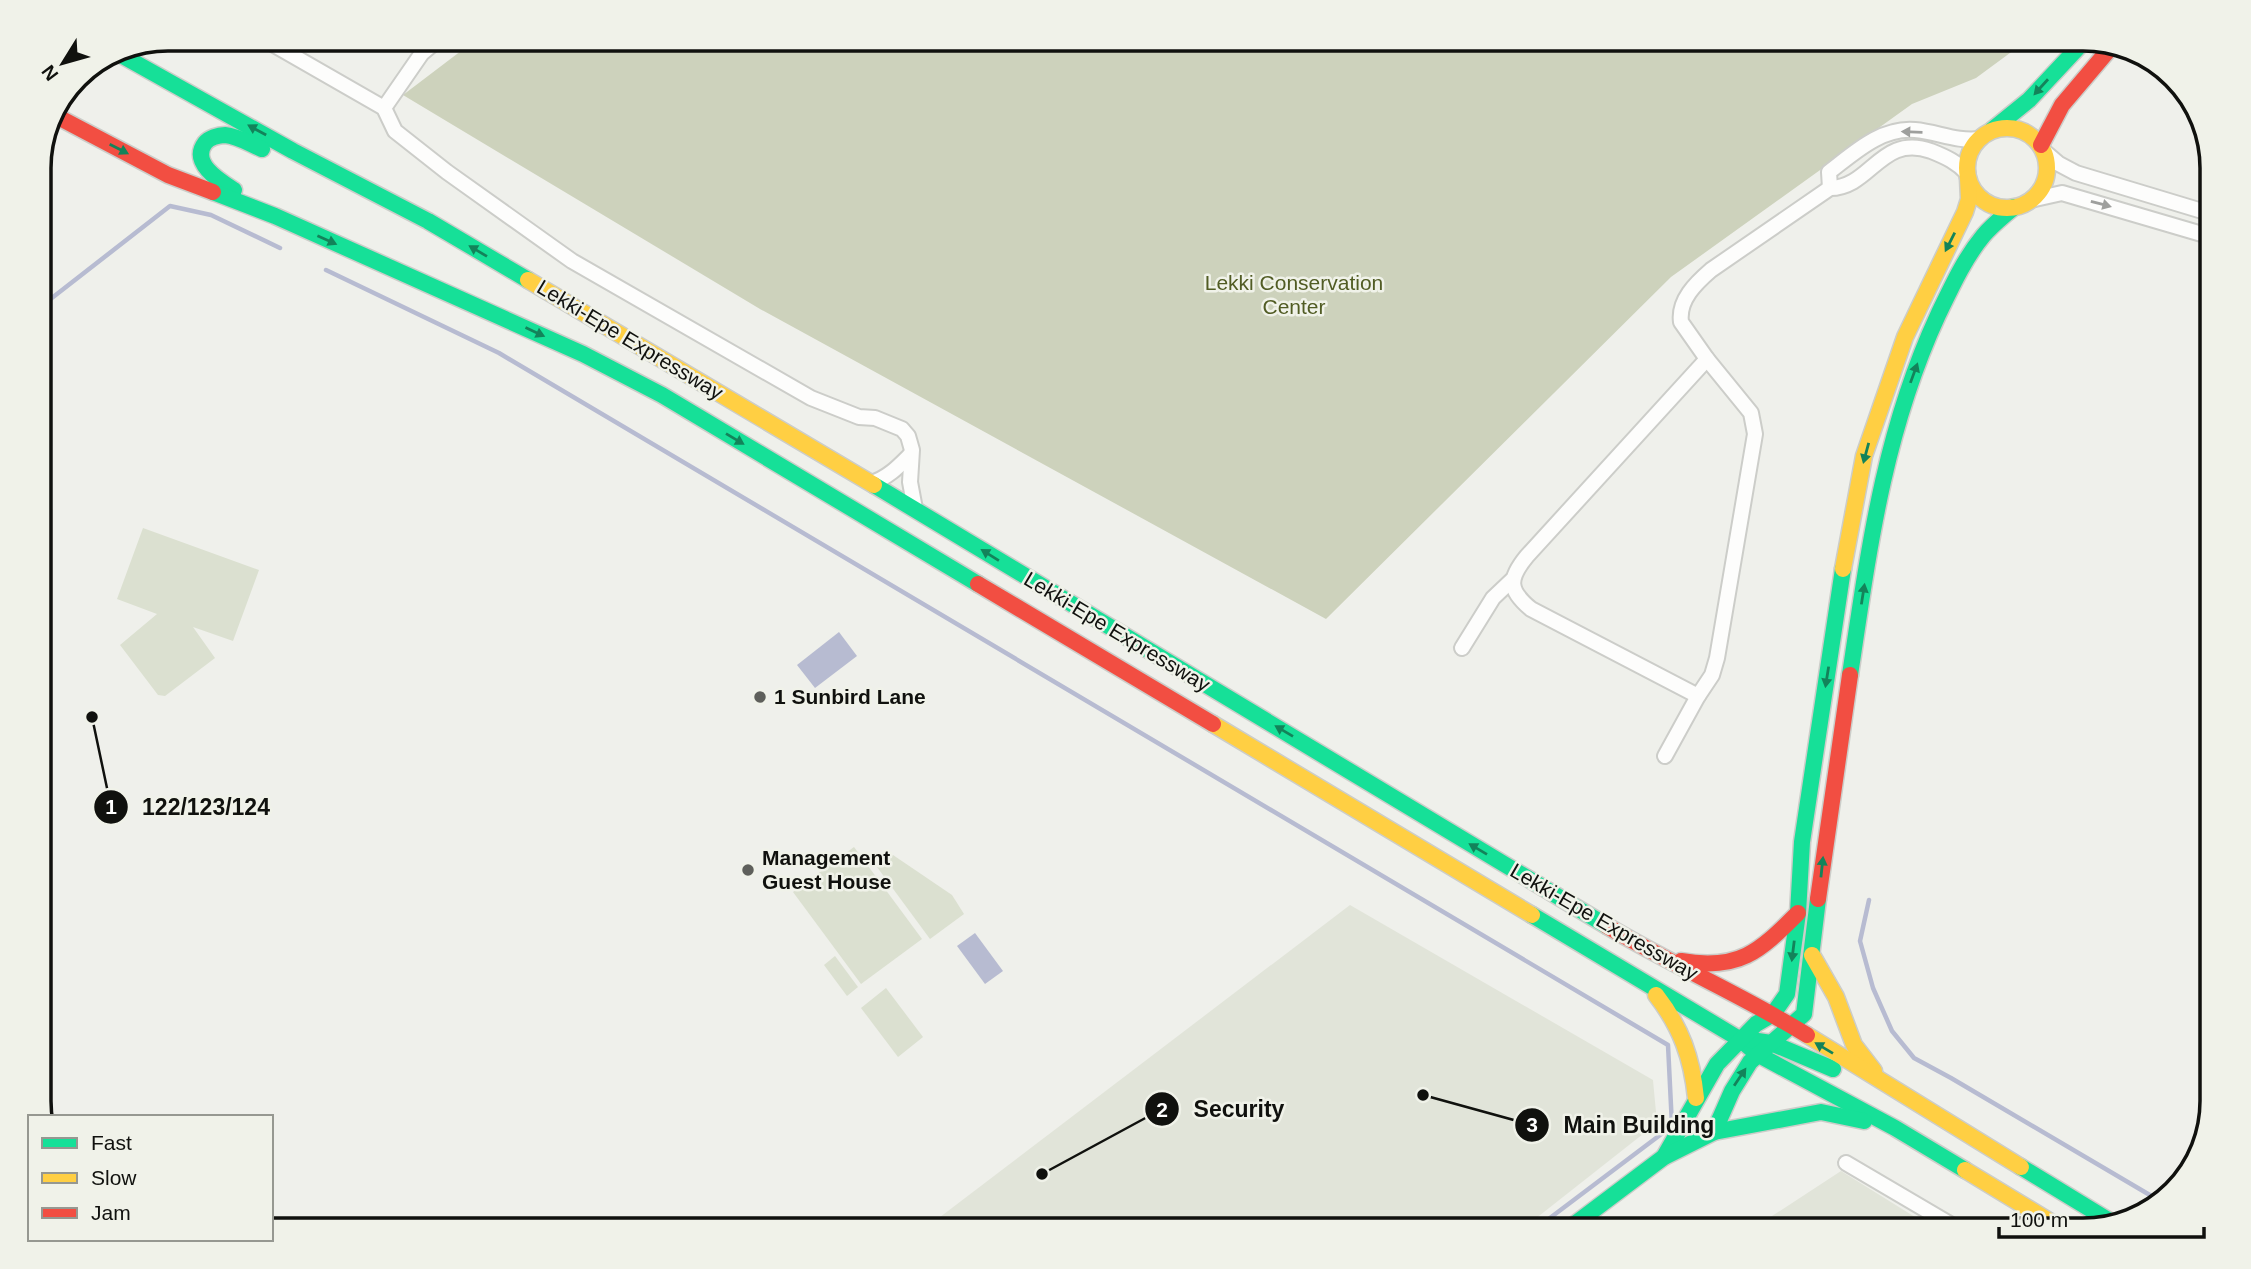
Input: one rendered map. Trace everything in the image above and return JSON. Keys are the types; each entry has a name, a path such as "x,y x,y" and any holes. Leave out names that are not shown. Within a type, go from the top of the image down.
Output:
{"main road":[{"path":"1664,1157 1717,1064 1756,1024 1773,1014 1787,993 1798,913 1802,842 1848,537 1864,456 1905,337 1965,212 1969,200 1967,164 1971,150 1985,135 2029,100 2075,51"},
{"path":"1968,176 1979,197 1990,205 2004,209 2023,206 2035,199 2044,188 2048,174 2043,148 2049,124 2069,95 2106,53"},
{"name":"Lekki-Epe Expressway","path":"127,58 428,221 915,509 1653,954 1773,1014 1886,1086 2102,1216"},
{"name":"Lekki-Epe Expressway","path":"62,119 169,174 275,216 583,354 662,395 1741,1040 1757,1054 1895,1128 2044,1218"},
{"path":"1985,135 2005,128 2018,129 2031,135 2043,148"},
{"path":"275,216 209,173 200,153 203,144 222,135 238,138 306,170 335,172"},
{"path":"1714,1132 1736,1082 1757,1054 1792,1028 1804,1014 1823,853 1874,516 1893,436 1922,350 1956,277 1983,236 2014,207"},
{"path":"1653,954 1714,966 1735,961 1756,951 1798,913"},
{"path":"1541,921 1564,923 1693,999 1740,1020 1792,1028"},
{"path":"1812,955 1836,997 1854,1045 1886,1086"},
{"path":"1648,986 1667,1007 1683,1034 1692,1059 1696,1098"},
{"path":"1741,1040 1771,1043 1840,1073 2018,1179 2058,1190"},
{"path":"1583,1218 1664,1157 1714,1132 1821,1112 1895,1128"}],"street":[{"path":"285,51 384,108 395,131 447,173 572,261 811,398 859,417 875,418 902,429 908,436 911,452 910,482 915,509"},
{"path":"384,108 424,51"},
{"path":"1830,188 1829,173 1875,138 1913,130 1957,139 1985,135"},
{"path":"1665,756 1712,675 1717,658 1755,434 1751,413 1681,322 1680,315 1693,285 1830,188 1843,188 1898,148 1914,147 1953,160 1968,176"},
{"path":"2043,148 2059,164 2076,173 2200,210"},
{"path":"2035,199 2062,193 2200,233"},
{"path":"1698,696 1531,610 1517,598 1513,580 1515,571 1527,556 1707,359"},
{"path":"871,483 894,471 911,452"},
{"path":"1462,648 1493,598 1513,580"},
{"path":"1846,1163 1940,1218"}],"shaded area":[{"path":"1350,905 1653,1080 1657,1123 1536,1218 939,1218"},
{"path":"1841,1171 1917,1218 1769,1218"}],"green space":[{"name":"Lekki Conservation Center","path":"461,51 2013,51 1976,78 1912,104 1671,277 1326,619 760,309 403,95"},
{"path":"143,528 259,570 233,641 193,627 215,658 165,696 158,695 120,645 157,614 117,599"},
{"path":"854,847 922,939 861,984 793,892"},
{"path":"893,855 952,895 964,914 930,939 877,867"},
{"path":"835,956 858,987 847,996 824,965"},
{"path":"886,988 923,1037 898,1057 861,1008"}],"water":[{"path":"839,632 857,656 815,688 797,665"},
{"path":"975,933 1003,971 985,984 957,946"}],"waterway":[{"path":"51,299 170,206 211,215 280,248"},
{"path":"326,270 499,353 1668,1045 1672,1126 1550,1218"},
{"path":"1869,900 1860,941 1873,988 1892,1031 1914,1058 2152,1196"}],"traffic: fast":[{"path":"1992,130 2029,100 2075,51"},
{"path":"127,58 293,151 428,221 528,280"},
{"path":"234,190 204,164 201,150 205,143 214,137 225,135 262,149"},
{"path":"213,192 275,216 583,354 662,395 978,584"},
{"path":"1850,675 1881,491 1891,447 1919,359 1970,254 1987,232 2014,207"},
{"path":"874,485 1607,926"},
{"path":"1664,1157 1717,1064 1756,1024 1773,1014 1787,994 1798,913 1802,842 1843,569"},
{"path":"1583,1218 1664,1157 1714,1132 1732,1091 1750,1062 1804,1014 1818,899"},
{"path":"1532,915 1741,1040 1757,1054 1895,1128 1965,1170"},
{"path":"1751,1040 1771,1043 1833,1069"},
{"path":"1714,1132 1821,1112 1864,1121"},
{"path":"2021,1167 2102,1216"}],"traffic: slow":[{"path":"2007,128 2022,131 2035,140 2044,153 2047,168 2044,183 2035,196 2022,205 2007,208 1992,205 1979,196 1970,183 1967,168 1970,153 1979,140 1992,131 2007,128"},
{"path":"1843,569 1864,456 1905,337 1965,212 1969,199 1968,178"},
{"path":"528,280 874,485"},
{"path":"1213,724 1532,915"},
{"path":"1812,955 1836,997 1854,1045 1874,1071"},
{"path":"1656,995 1679,1031 1692,1070 1696,1098"},
{"path":"1807,1035 2021,1167"},
{"path":"1965,1170 2044,1218"}],"traffic: jam":[{"path":"2041,145 2062,105 2106,53"},
{"path":"62,119 168,175 213,192"},
{"path":"978,584 1213,724"},
{"path":"1818,899 1850,675"},
{"path":"1681,961 1718,963 1747,955 1759,948 1798,913"},
{"path":"1607,926 1807,1035"}],"place":[{"name":"1 Sunbird Lane","path":"760,697"},
{"name":"122/123/124","path":"92,717"},
{"name":"Management Guest House","path":"748,870"},
{"name":"Main Building","path":"1423,1095"},
{"name":"Security","path":"1042,1174"}]}
